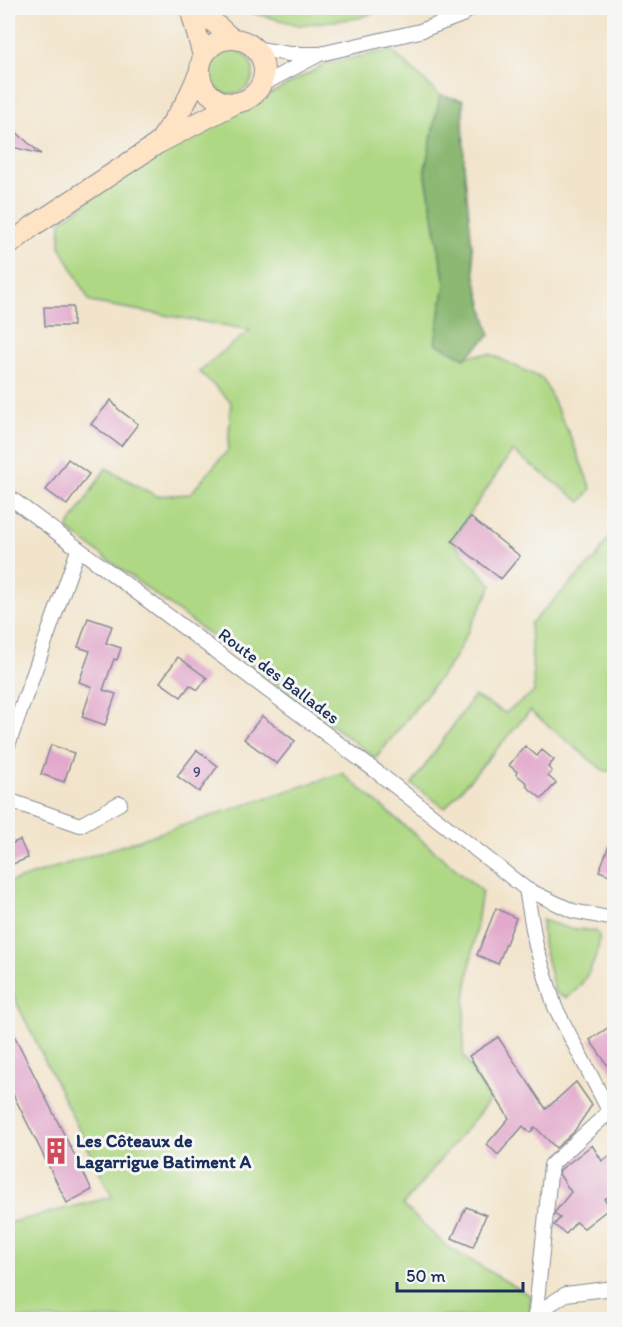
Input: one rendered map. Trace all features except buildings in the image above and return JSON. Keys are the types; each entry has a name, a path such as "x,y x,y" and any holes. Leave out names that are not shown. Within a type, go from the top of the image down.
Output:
{"street":[{"path":"190,8 201,65 202,83 207,93 216,99 226,103 236,103"},
{"path":"198,8 232,39"},
{"path":"254,48 289,54 320,54 420,31 462,15 471,8"},
{"path":"8,246 157,144 255,94 261,85 264,65 261,56 254,48 240,40 232,39 215,44 201,65 186,102 157,144"},
{"path":"261,85 320,54"},
{"name":"Route des Ballades","path":"8,496 377,772 526,889 573,911 615,919"},
{"path":"8,745 78,550"},
{"path":"8,800 80,825 120,803"},
{"path":"526,889 536,946 555,1007 612,1116 551,1165 535,1317"},
{"path":"535,1317 566,1294 615,1288"}],"green space":[{"path":"259,8 386,8 359,18 299,25 253,13"},
{"path":"231,50 246,57 253,72 246,87 231,94 216,87 209,72 216,57"},
{"path":"391,50 440,95 425,170 445,284 435,343 462,356 490,354 543,379 572,440 591,489 581,502 512,451 452,541 492,585 452,662 376,758 67,529 106,468 156,496 190,494 228,450 231,402 199,371 250,330 90,302 60,246 61,221 151,157 328,63"},
{"path":"440,95 463,100 464,166 475,277 490,335 465,358 435,343 445,284 425,170"},
{"path":"614,529 614,772 603,770 530,711 445,808 412,784 474,696 505,713 534,692 530,624 596,558"},
{"path":"342,773 482,891 465,998 463,1055 490,1100 403,1205 446,1246 531,1296 529,1319 443,1316 442,1320 8,1319 8,1223 112,1197 8,985 8,883"},
{"path":"542,920 567,928 596,931 599,935 597,953 590,971 579,987 566,998 555,993 543,944"}],"place":[{"name":"Les Côteaux de Lagarrigue Batiment A","path":"56,1151"}]}
